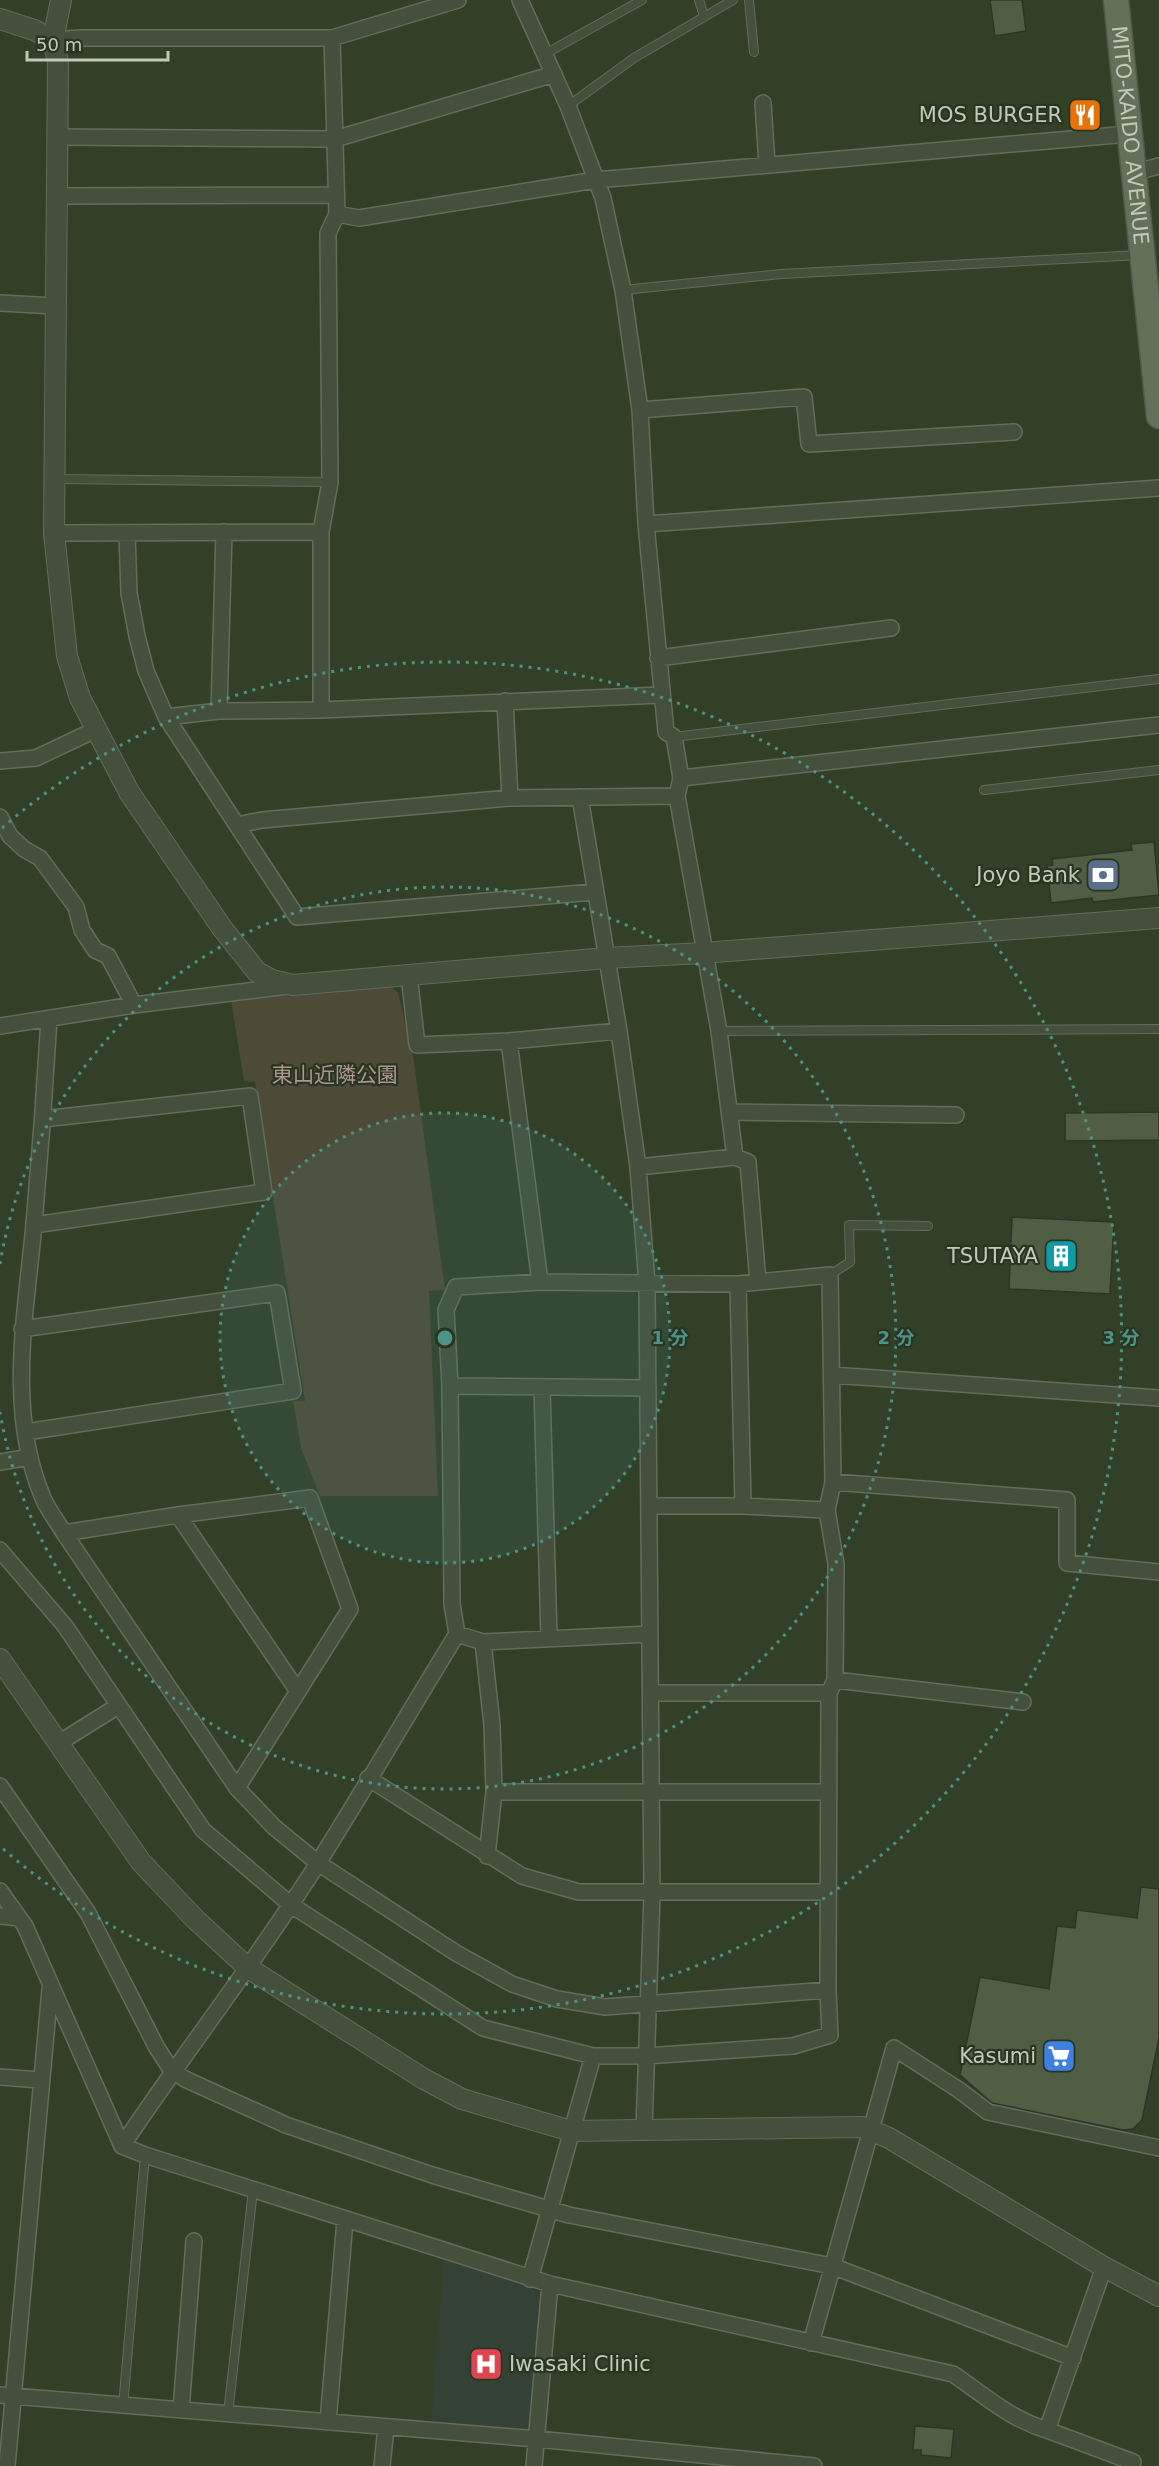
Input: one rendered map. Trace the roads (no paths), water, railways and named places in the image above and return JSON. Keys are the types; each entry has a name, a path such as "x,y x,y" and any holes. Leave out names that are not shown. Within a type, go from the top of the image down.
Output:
{"main road":[{"name":"MITO-KAIDO AVENUE","path":"1116,0 1132,173 1158,388 1159,416"}],"street":[{"path":"61,0 53,40 58,62 54,533 67,656 80,698 129,792 257,972 272,980 293,985"},
{"path":"0,19 34,30 53,40 332,38 427,5 458,0"},
{"path":"520,0 568,106 603,198 623,290 640,410 646,524 661,695 666,732 674,737 681,778 677,796 703,953 719,1030 735,1156"},
{"path":"321,710 321,532 330,482 328,233 337,214 332,38"},
{"path":"58,137 335,139 554,74"},
{"path":"763,103 767,165"},
{"path":"337,214 359,219 596,180 1129,134"},
{"path":"1132,173 1159,166"},
{"path":"57,196 335,195"},
{"path":"0,303 55,306"},
{"path":"640,410 804,397 809,444 1014,432"},
{"path":"646,524 1159,488"},
{"path":"219,711 224,532"},
{"path":"54,533 321,532"},
{"path":"127,533 129,593 137,636 146,671 166,717 297,917 594,892"},
{"path":"658,658 891,628"},
{"path":"166,717 219,711 321,710 661,695"},
{"path":"505,701 510,798"},
{"path":"681,778 1159,725"},
{"path":"0,761 36,758 95,730"},
{"path":"237,825 262,820 510,798 677,796"},
{"path":"580,797 594,892 619,1031 638,1167 647,1284 651,1506 652,1894 644,2130"},
{"path":"0,817 10,836 24,849 40,858 76,907 82,930 95,950 108,956 134,1005"},
{"path":"0,1026 134,1005 293,985 606,958 703,953 1159,918"},
{"path":"409,975 417,1045 509,1041 619,1031"},
{"path":"50,1019 34,1225 22,1329 21,1376 30,1457 43,1498 64,1533 237,1788 274,1827 318,1863 456,1953 512,1984 557,1999 605,2007 828,1990"},
{"path":"509,1041 540,1282"},
{"path":"34,1225 264,1191 250,1096 43,1119"},
{"path":"730,1112 956,1115"},
{"path":"638,1167 735,1156 747,1162 758,1282"},
{"path":"0,1550 65,1626 203,1830 291,1905 483,2028 593,2056 645,2056 793,2046 830,2035 828,1990 829,1792 836,1564 827,1510 833,1482 830,1275 738,1284 540,1282 456,1287 446,1310 450,1386 452,1604 457,1634 291,1905 172,2071 122,2146"},
{"path":"738,1284 742,1506"},
{"path":"22,1329 278,1293 294,1391 26,1432"},
{"path":"832,1375 1159,1398"},
{"path":"450,1386 648,1388"},
{"path":"542,1388 549,1637"},
{"path":"0,1462 30,1457"},
{"path":"833,1482 1067,1500 1067,1563 1159,1572"},
{"path":"64,1533 310,1498 350,1609 237,1788"},
{"path":"651,1506 742,1506 827,1510"},
{"path":"178,1515 297,1690"},
{"path":"457,1634 483,1642 549,1637 650,1634"},
{"path":"483,1642 492,1725 494,1792 488,1856"},
{"path":"0,1659 141,1862 195,1918 248,1968 424,2079 462,2099 571,2131 862,2127 889,2138 1104,2267 1159,2296"},
{"path":"652,1693 832,1687 1023,1702"},
{"path":"57,1743 118,1706"},
{"path":"368,1778 522,1876 579,1892 652,1894 828,1892"},
{"path":"0,1786 88,1913 157,2048 172,2071 286,2125 432,2175 550,2211 832,2266 1073,2358"},
{"path":"494,1792 652,1794 829,1792"},
{"path":"0,1891 19,1918 122,2146 530,2279 953,2374 1002,2410 1025,2423 1133,2462"},
{"path":"0,1916 19,1918"},
{"path":"8,2466 7,2396 50,1989"},
{"path":"811,2343 894,2048 959,2090 988,2112 1159,2148"},
{"path":"530,2279 593,2056"},
{"path":"0,2077 40,2080"},
{"path":"328,2422 345,2220"},
{"path":"181,2410 194,2241"},
{"path":"1047,2430 1104,2267"},
{"path":"534,2466 550,2284"},
{"path":"7,2396 537,2439 814,2466"},
{"path":"382,2466 386,2427"}],"lane":[{"path":"544,54 642,0"},
{"path":"699,0 704,16"},
{"path":"568,106 634,58 733,0"},
{"path":"749,0 754,52"},
{"path":"623,290 782,274 1141,255"},
{"path":"55,479 330,482"},
{"path":"674,737 1159,679"},
{"path":"984,790 1159,770"},
{"path":"719,1030 1159,1029"},
{"path":"830,1275 850,1262 849,1225 928,1226"},
{"path":"123,2406 145,2155"},
{"path":"228,2414 253,2190"}],"place":[{"name":"MOS BURGER","path":"1085,115"},
{"name":"Joyo Bank","path":"1103,875"},
{"name":"TSUTAYA","path":"1061,1256"},
{"name":"Kasumi","path":"1059,2056"},
{"name":"Iwasaki Clinic","path":"486,2364"}],"park label":[{"name":"東山近隣公園","path":"335,1075"}]}
